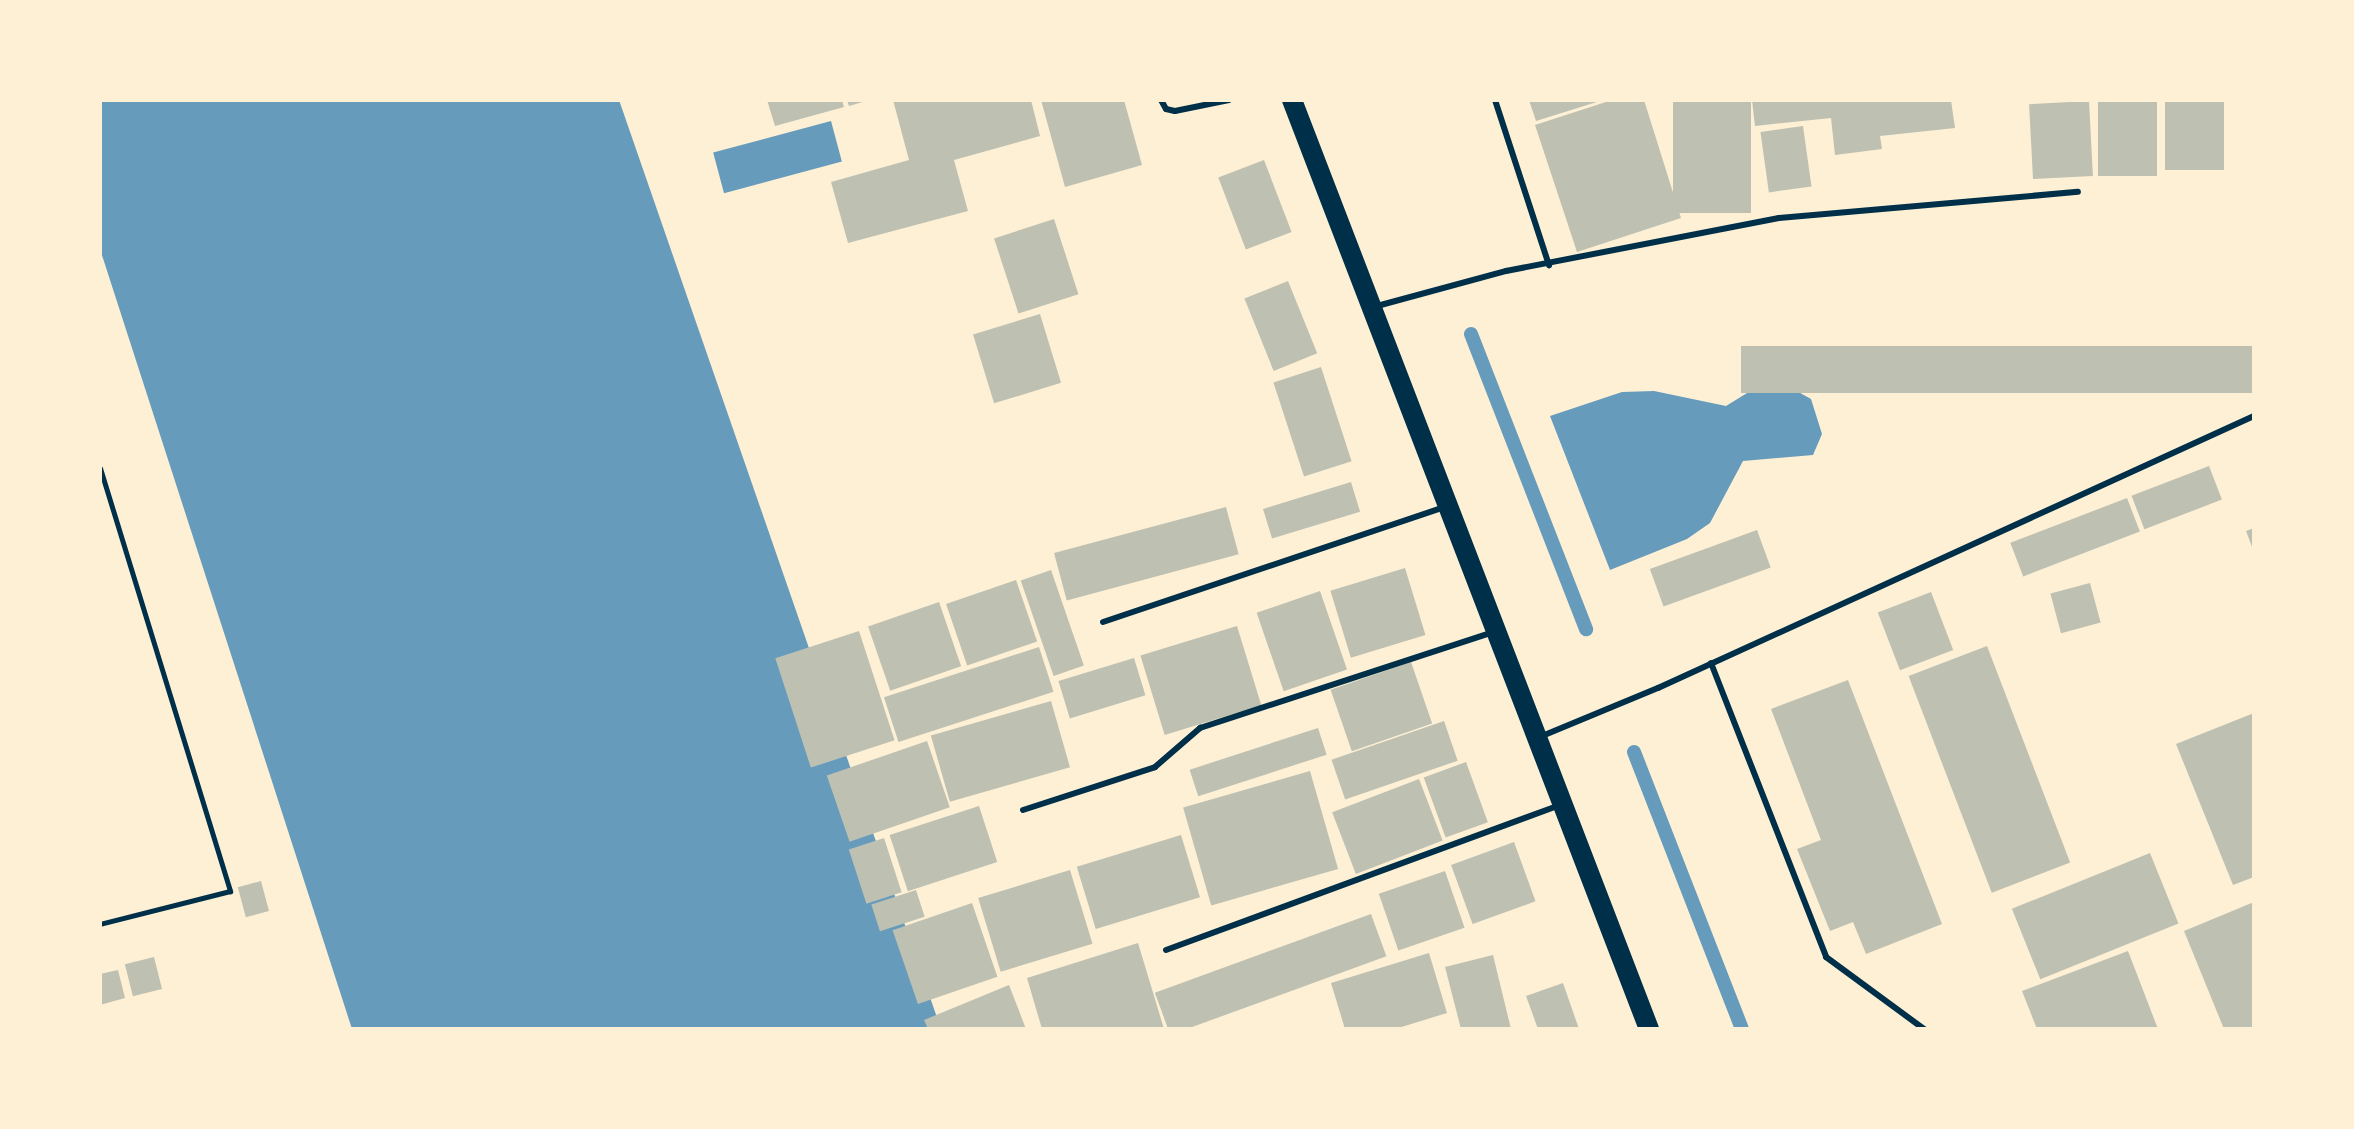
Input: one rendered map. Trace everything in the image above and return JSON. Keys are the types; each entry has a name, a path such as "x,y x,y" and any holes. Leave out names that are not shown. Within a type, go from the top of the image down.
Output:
{"main road":[{"path":"1292,100 1451,504 1649,1029"}],"lane":[{"path":"1161,100 1166,109 1175,111 1229,100"},
{"path":"1495,100 1549,265"},
{"path":"1374,306 1506,271 1779,218 2078,192"},
{"path":"1539,737 1711,663 2254,416"},
{"path":"1103,622 1451,504"},
{"path":"1023,810 1155,767 1200,728 1498,631"},
{"path":"1711,663 1826,957 1924,1029"},
{"path":"1166,950 1564,803"}],"path":[{"path":"100,468 230,891 100,924"}],"water":[{"path":"100,100 619,100 941,1029 352,1029 100,249"},
{"path":"831,121 842,162 724,193 713,153"},
{"path":"1784,384 1811,399 1822,434 1813,455 1743,461 1710,523 1687,539 1610,570 1550,416 1622,392 1654,391 1726,406 1752,390"}],"building":[{"path":"767,100 842,100 844,107 775,126"},
{"path":"847,100 866,100 866,101 849,106"},
{"path":"893,100 1031,100 1040,136 954,160 968,211 848,243 831,182 909,160"},
{"path":"1041,100 1124,100 1142,165 1065,187"},
{"path":"1529,100 1600,100 1600,101 1536,121"},
{"path":"1612,100 1644,100 1681,218 1577,252 1535,125"},
{"path":"1673,100 1751,100 1751,213 1673,213"},
{"path":"1752,100 1951,100 1955,128 1880,136 1882,149 1835,155 1831,118 1755,126"},
{"path":"2098,100 2157,100 2157,176 2098,176"},
{"path":"2165,100 2224,100 2224,170 2165,170"},
{"path":"2089,101 2093,176 2033,179 2029,104"},
{"path":"1803,126 1811,186 1769,192 1760,132"},
{"path":"1264,160 1292,232 1246,249 1218,178"},
{"path":"1054,219 1078,294 1018,314 994,238"},
{"path":"1288,281 1317,353 1274,371 1244,299"},
{"path":"1040,314 1061,383 994,403 973,334"},
{"path":"1741,346 2254,346 2254,393 1741,393"},
{"path":"1321,367 1352,461 1304,477 1273,382"},
{"path":"2209,466 2222,500 2144,529 2132,496"},
{"path":"1351,482 1360,512 1272,539 1263,509"},
{"path":"2127,498 2140,532 2023,576 2010,543"},
{"path":"1226,507 1239,554 1067,600 1054,553"},
{"path":"2254,528 2254,552 2246,531"},
{"path":"1757,530 1771,568 1664,607 1650,569"},
{"path":"1405,568 1425,635 1351,658 1330,591"},
{"path":"1051,570 1084,665 1054,676 1021,580"},
{"path":"1016,580 1037,641 967,666 946,604"},
{"path":"2090,583 2101,623 2061,633 2050,594"},
{"path":"1320,591 1347,669 1284,691 1257,613"},
{"path":"1931,592 1953,650 1900,670 1878,612"},
{"path":"939,602 961,666 890,691 868,626"},
{"path":"1237,626 1261,705 1165,735 1140,656"},
{"path":"859,631 895,740 811,768 775,658"},
{"path":"1987,646 2070,863 1992,893 1909,676"},
{"path":"1039,647 1054,692 899,742 884,697"},
{"path":"1134,658 1145,695 1070,718 1058,681"},
{"path":"1411,662 1432,723 1352,751 1331,690"},
{"path":"1848,680 1942,924 1866,954 1853,922 1830,931 1797,849 1821,840 1771,709"},
{"path":"1051,701 1070,767 950,802 931,735"},
{"path":"2254,713 2254,877 2233,885 2176,744"},
{"path":"1444,721 1458,761 1345,799 1331,760"},
{"path":"1318,728 1327,755 1198,796 1190,770"},
{"path":"927,741 950,807 850,842 827,776"},
{"path":"1466,762 1488,822 1446,838 1424,777"},
{"path":"1310,771 1338,869 1211,905 1183,807"},
{"path":"1419,779 1443,841 1356,874 1332,812"},
{"path":"979,806 997,862 908,891 890,835"},
{"path":"1181,835 1200,897 1096,929 1077,867"},
{"path":"884,838 902,892 866,904 849,849"},
{"path":"1514,842 1536,901 1473,924 1451,865"},
{"path":"2150,853 2178,923 2040,979 2012,909"},
{"path":"1070,870 1093,944 1001,972 978,898"},
{"path":"1445,871 1465,928 1398,951 1379,894"},
{"path":"261,881 269,911 246,917 238,887"},
{"path":"916,890 925,917 880,931 871,905"},
{"path":"2254,902 2254,1029 2224,1029 2184,931"},
{"path":"972,903 997,977 918,1004 893,930"},
{"path":"1371,914 1386,956 1187,1029 1168,1029 1155,993"},
{"path":"1138,943 1164,1029 1042,1029 1027,978"},
{"path":"2128,951 2158,1029 2037,1029 2022,991"},
{"path":"1429,953 1447,1013 1395,1029 1345,1029 1331,983"},
{"path":"1493,955 1511,1029 1461,1029 1445,967"},
{"path":"154,957 162,989 133,996 125,964"},
{"path":"118,970 125,998 100,1005 100,974"},
{"path":"1563,983 1579,1029 1538,1029 1526,996"},
{"path":"1009,985 1026,1029 928,1029 924,1020"}],"waterway":[{"path":"1471,334 1586,629"},
{"path":"1634,752 1742,1029"}]}
